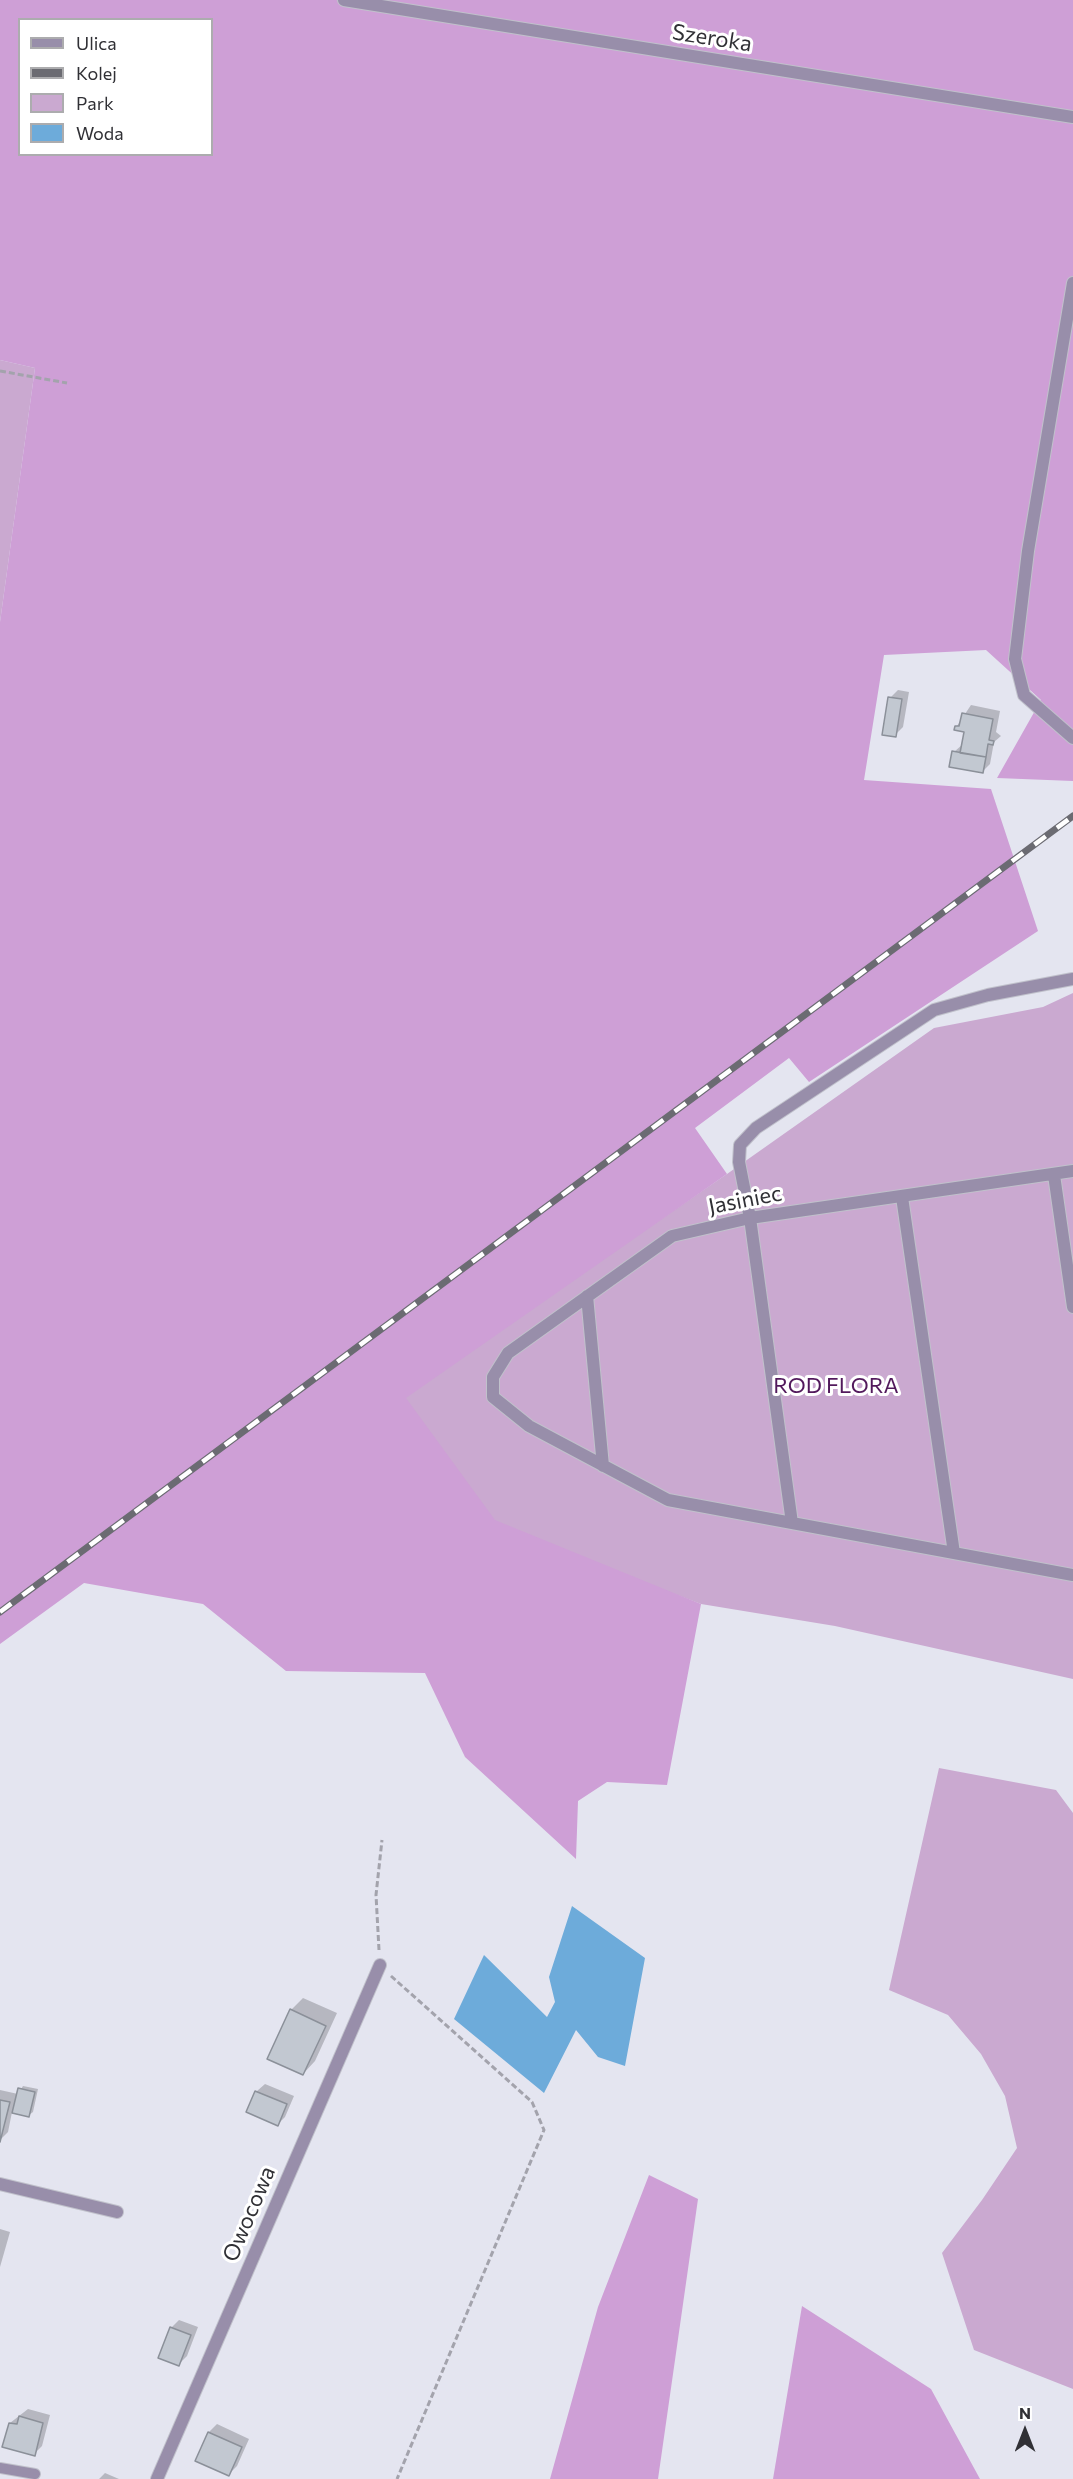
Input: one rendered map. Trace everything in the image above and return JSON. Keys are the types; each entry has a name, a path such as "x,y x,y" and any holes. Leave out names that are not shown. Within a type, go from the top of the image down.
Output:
{"street":[{"name":"Szeroka","path":"344,0 1073,117"},
{"path":"1073,283 1028,551 1015,659 1024,695 1073,738"},
{"path":"792,1523 740,1145 756,1128 934,1010 988,995 1073,979"},
{"name":"Jasiniec","path":"603,1466 529,1426 493,1398 493,1377 508,1353 672,1236 750,1218 1073,1171"},
{"path":"1054,1174 1073,1307"},
{"path":"902,1197 954,1553"},
{"path":"587,1296 603,1466 668,1500 1073,1575"},
{"name":"Owocowa","path":"157,2479 380,1965"},
{"path":"0,2184 117,2212"}],"lane":[{"path":"0,2468 35,2474"}],"path":[{"path":"0,371 67,383"},
{"path":"382,1840 376,1895 380,1965 532,2102 544,2130 397,2479"}],"green space":[{"path":"0,360 35,368 0,622"},
{"name":"ROD FLORA","path":"1073,993 1073,1679 835,1626 701,1604 490,1524 403,1395 727,1174 934,1028 1043,1007"},
{"path":"939,1768 1056,1790 1073,1813 1073,2389 974,2350 942,2253 1017,2148 1005,2096 981,2054 948,2015 889,1990"}],"shaded area":[{"path":"0,0 1073,0 1073,781 997,778 1041,700 986,650 884,655 864,780 991,789 1038,931 809,1082 789,1058 695,1128 727,1174 406,1398 495,1520 701,1604 667,1785 607,1782 578,1801 576,1859 465,1757 425,1673 286,1671 203,1604 84,1583 0,1644 0,622 35,368 0,360"},
{"path":"649,2175 698,2199 658,2479 550,2479 598,2307"},
{"path":"802,2306 931,2389 980,2479 773,2479"}],"water":[{"path":"572,1906 645,1958 625,2066 598,2057 576,2030 544,2093 454,2019 484,1955 547,2017 555,2002 549,1977"}],"building":[{"path":"888,697 902,699 896,737 882,735"},
{"path":"962,713 993,719 989,740 994,741 993,745 988,744 986,757 960,753 964,732 954,730 955,726 959,726"},
{"path":"952,751 986,757 983,773 949,767"},
{"path":"290,2009 326,2026 303,2075 267,2059"},
{"path":"18,2088 35,2092 29,2117 12,2113"},
{"path":"255,2091 287,2104 278,2126 246,2112"},
{"path":"0,2100 10,2102 0,2142"},
{"path":"170,2327 191,2335 179,2366 158,2358"},
{"path":"19,2416 43,2423 35,2456 2,2447 9,2423 17,2424"},
{"path":"208,2432 242,2447 229,2476 195,2461"}],"railway":[{"path":"0,1612 1073,816"}]}
